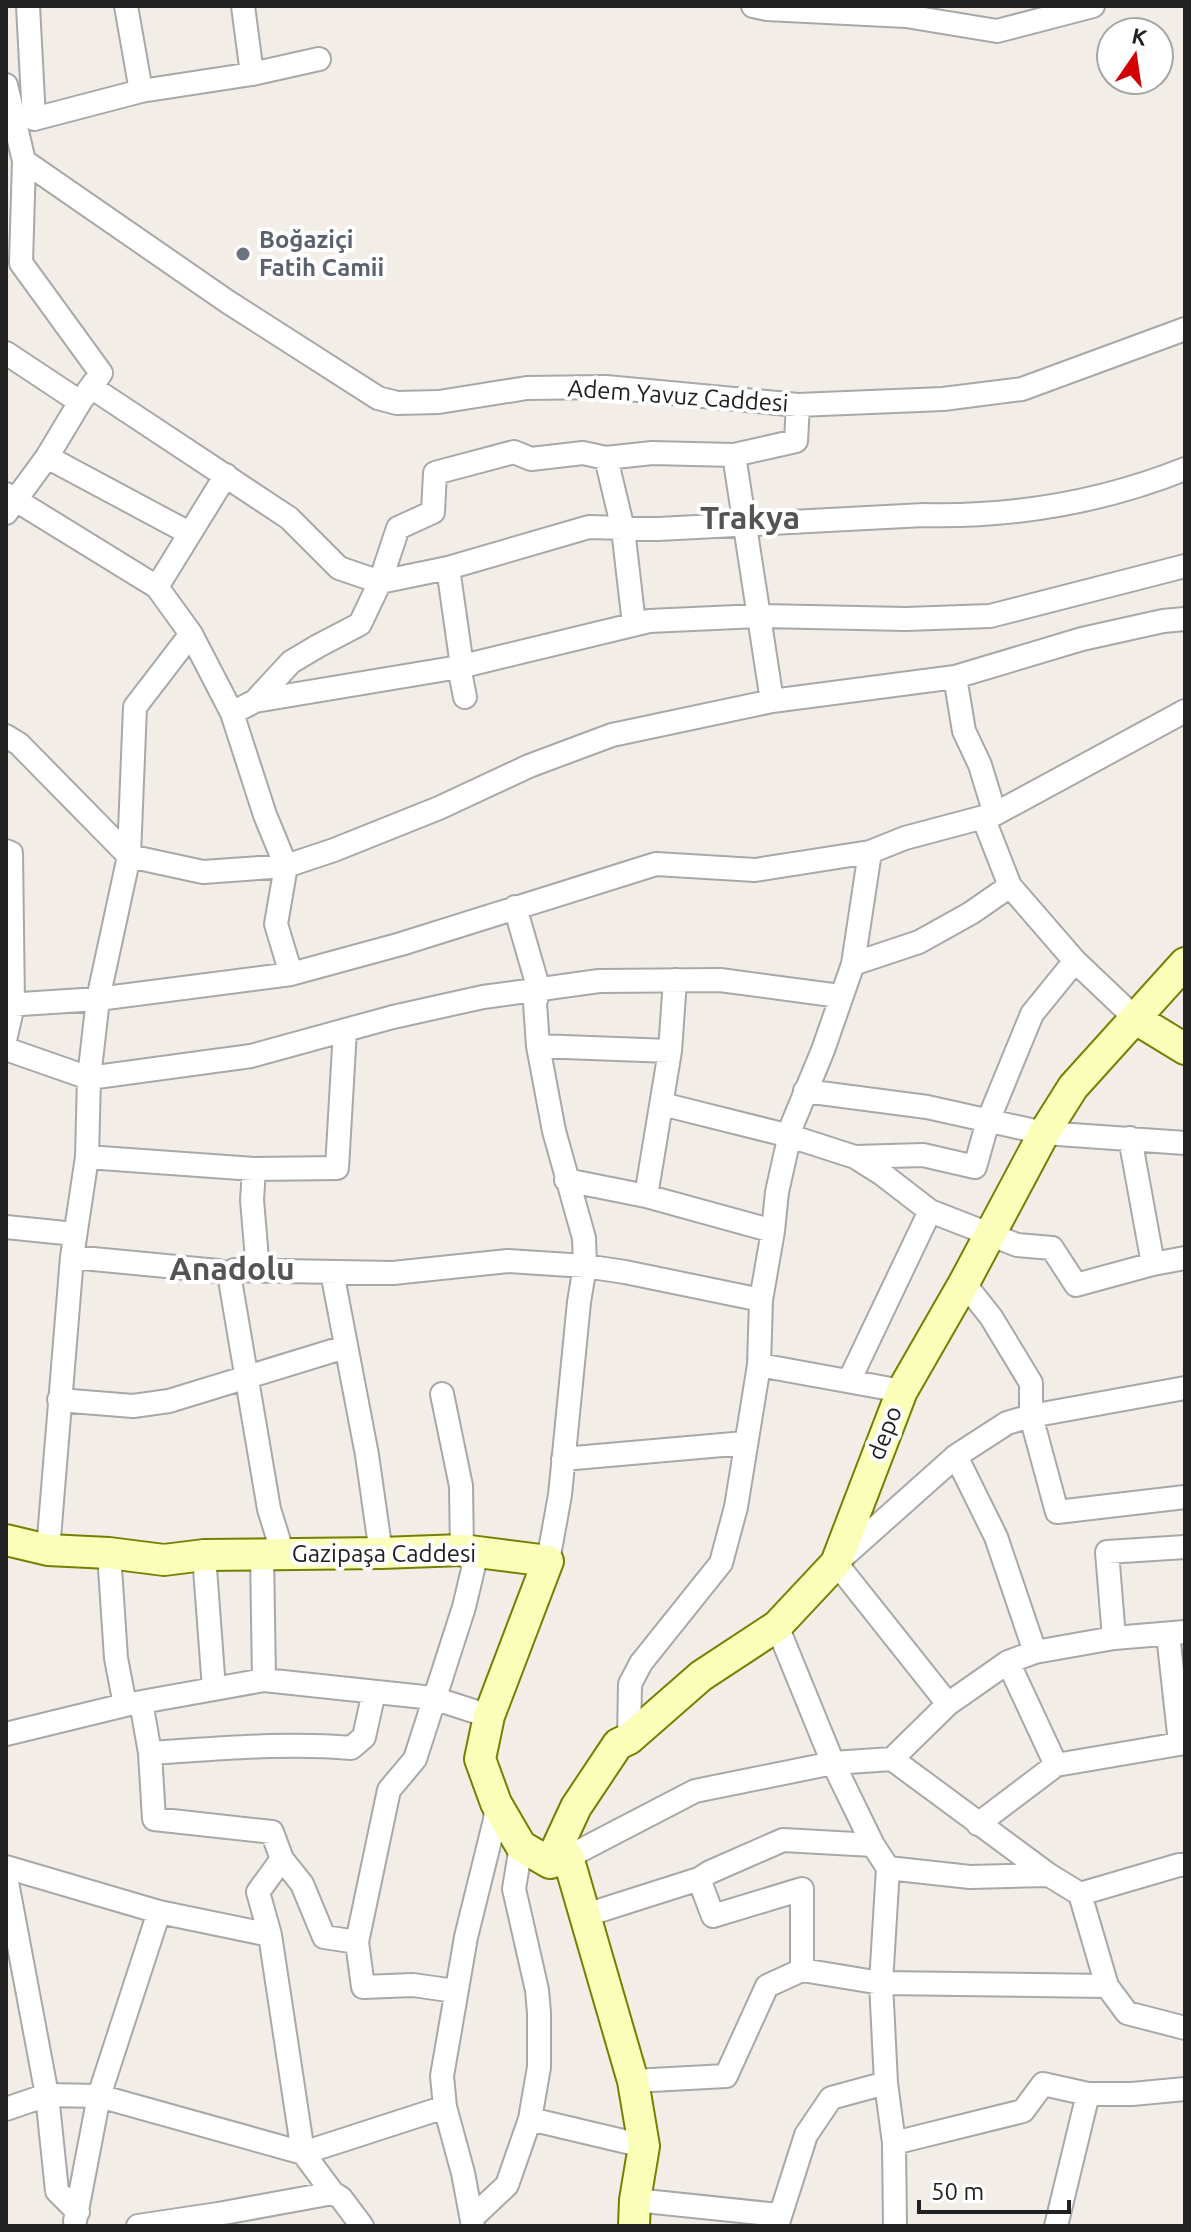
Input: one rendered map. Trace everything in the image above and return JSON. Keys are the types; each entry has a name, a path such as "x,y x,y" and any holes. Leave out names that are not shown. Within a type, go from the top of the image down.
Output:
{"street":[{"path":"28,6 34,119 141,91 252,74 319,59"},
{"path":"126,6 141,91"},
{"path":"243,6 252,74"},
{"path":"753,6 906,16 930,13 997,31 1093,6"},
{"path":"6,85 24,161 21,263"},
{"name":"Adem Yavuz Caddesi","path":"24,161 228,302 378,398 397,403 439,402 527,388 606,387 798,405 943,399 1022,389 1185,329"},
{"path":"6,244 101,373 47,457 9,502 157,587 191,634 232,713 265,815 286,866 276,924 291,974"},
{"path":"6,353 86,394 226,475 289,518 339,568 380,582 448,568 589,527 658,529 924,515 968,516 1039,509 1148,483 1185,469"},
{"path":"255,701 291,662 360,624 380,582 398,528 433,512 435,473 514,452 531,459 583,453 606,458 652,453 734,455 796,441 798,405"},
{"path":"734,455 772,701"},
{"path":"47,457 189,533"},
{"path":"606,458 623,529 634,624"},
{"path":"157,587 226,475"},
{"path":"232,713 255,701 460,667 649,621 758,616 906,619 990,616 1185,566"},
{"path":"448,568 465,697"},
{"path":"6,736 19,744 129,856 203,872 286,866 334,850 426,813 529,766 612,735 772,701 955,677 1082,639 1185,619"},
{"path":"48,1550 72,1257 87,1157 89,1078 98,999 129,856 135,707 191,634"},
{"path":"955,677 964,731 980,765 989,815 1010,886 1075,961 1136,1019 1185,1049"},
{"path":"10,1005 98,999 291,974 401,944 656,864 755,870 870,852 905,838 989,815 1185,711"},
{"path":"6,851 11,853 10,1005 6,1036"},
{"path":"629,1739 630,1684 641,1663 721,1563 736,1507 759,1365 761,1300 777,1192 790,1136 805,1091 853,964 870,852"},
{"path":"853,964 919,942 971,913 1010,886"},
{"path":"473,2222 507,2185 530,2119 539,2067 539,2013 527,1940 514,1889 521,1846 496,1803 480,1759 489,1716 548,1561 560,1495 585,1266 584,1238 554,1131 538,1046 535,1003 539,990 515,907"},
{"path":"855,1157 923,1155 975,1167 988,1121 1032,1014 1075,961"},
{"name":"depo","path":"559,1860 576,1807 618,1744 629,1739 701,1676 777,1626 836,1563 902,1391 1044,1133 1073,1087 1185,963"},
{"path":"646,1196 670,1051 675,980"},
{"path":"6,1049 89,1078 251,1056 483,997 599,981 720,980 840,996"},
{"path":"87,1157 254,1169 337,1168 345,1030"},
{"path":"538,1046 670,1051"},
{"path":"805,1091 927,1107 1044,1133 1185,1143"},
{"path":"662,1104 790,1136 855,1157 930,1211 1017,1245 1052,1248 1076,1285 1185,1258"},
{"path":"1130,1138 1153,1264"},
{"path":"254,1169 252,1200 258,1271"},
{"path":"566,1180 646,1196 773,1231"},
{"path":"849,1381 930,1211"},
{"path":"6,1227 75,1234"},
{"path":"72,1257 229,1274"},
{"path":"229,1274 234,1270 393,1273 508,1261 625,1272 761,1300"},
{"path":"332,1272 367,1455 381,1553"},
{"path":"229,1274 269,1509 272,1554 264,1680"},
{"path":"964,1283 991,1317 1031,1383 1031,1416 1057,1512 1185,1497"},
{"path":"59,1400 133,1406 169,1401 345,1347"},
{"path":"759,1365 902,1391"},
{"path":"948,1704 836,1563 956,1456 1007,1423 1185,1388"},
{"path":"442,1394 461,1486 462,1550 474,1565 464,1607 415,1759 389,1790 357,1942 363,1987 413,1985 455,1991"},
{"path":"563,1459 745,1443"},
{"path":"956,1456 996,1537 1035,1652"},
{"name":"Gazipaşa Caddesi","path":"6,1540 48,1550 164,1560 204,1555 462,1550 548,1561"},
{"path":"1114,1638 1107,1552 1185,1547"},
{"path":"109,1553 116,1658 150,1753 154,1819 272,1832 282,1859 302,1884 324,1937 357,1942"},
{"path":"204,1555 214,1689"},
{"path":"777,1626 833,1763 873,1845 888,1868 881,1983 886,2083 894,2143 895,2226"},
{"path":"559,1860 695,1791 833,1763 892,1759 948,1704 1008,1662 1035,1652 1114,1638 1176,1633 1182,1743 1056,1765 978,1824"},
{"path":"1008,1662 1056,1765"},
{"path":"6,1734 133,1703 264,1680 433,1698 489,1716"},
{"path":"150,1753 251,1747 351,1748 364,1737 374,1692"},
{"path":"892,1759 1049,1875 1080,1894 1107,1986 1127,2013 1185,2028"},
{"path":"473,2222 445,2107 442,2076 455,1991 495,1820 496,1803"},
{"path":"586,1915 699,1879 783,1840 873,1845"},
{"path":"521,1846 559,1860 586,1915 633,2081 644,2146 635,2213 778,2220 806,2135 831,2098 886,2083"},
{"path":"282,1859 258,1892 270,1935 303,2153 361,2226"},
{"path":"1080,1894 1185,1865"},
{"path":"6,1867 159,1912 270,1935"},
{"path":"888,1868 970,1877 1049,1875"},
{"path":"6,1877 47,2095 57,2191 76,2219"},
{"path":"699,1879 713,1916 802,1889 802,1970"},
{"path":"76,2219 99,2096 159,1912"},
{"path":"633,2081 726,2076 767,1986 802,1970 881,1983 1107,1986"},
{"path":"894,2143 1023,2111 1043,2084 1088,2094 1185,2089"},
{"path":"1056,2226 1088,2094"},
{"path":"6,2109 47,2095 99,2096 303,2153 445,2107"},
{"path":"530,2119 644,2146"},
{"path":"138,2226 222,2220 333,2193"}],"place":[{"name":"Boğaziçi Fatih Camii","path":"243,254"}],"district":[{"name":"Trakya","path":"750,518"},
{"name":"Anadolu","path":"232,1269"}]}
